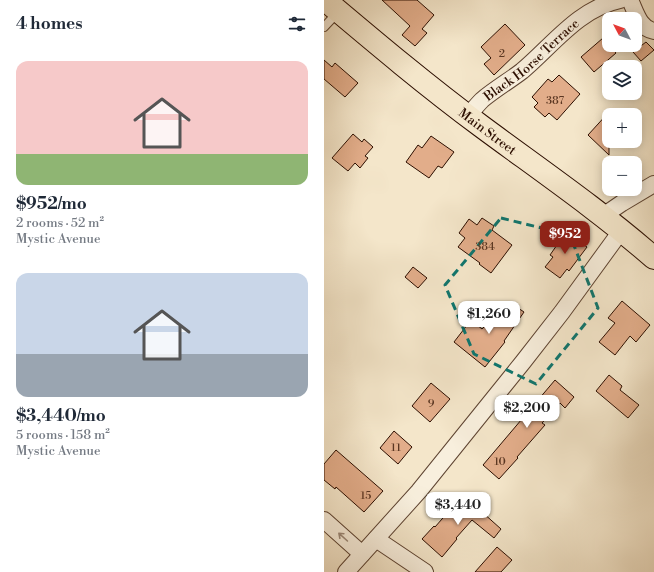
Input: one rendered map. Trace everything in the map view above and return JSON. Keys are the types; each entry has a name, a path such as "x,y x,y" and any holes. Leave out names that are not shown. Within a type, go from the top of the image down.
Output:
{"main road":[{"name":"Main Street","path":"329,13 394,58 468,116 603,216 654,258"}],"street":[{"name":"Black Horse Terrace","path":"468,116 482,100 523,69 569,26 597,8 620,0"},
{"path":"630,0 642,24 649,30 654,30"},
{"path":"603,216 654,184"},
{"path":"346,572 430,477 523,362 562,312 621,231"},
{"path":"324,520 362,554"},
{"path":"376,539 425,572"}],"highlighted area":[{"path":"501,218 570,235 598,308 536,384 474,354 445,285"}],"building":[{"path":"382,0 417,0 434,15 422,29 427,33 415,46 402,35 410,26"},
{"path":"505,24 525,45 494,75 484,64 491,58 481,47"},
{"path":"602,39 602,52 616,53 608,60 602,60 602,65 594,72 581,57"},
{"path":"646,42 654,50 642,60 633,52 642,52 642,45"},
{"path":"324,60 332,67 335,63 358,83 345,97 324,79"},
{"path":"559,75 580,94 557,120 549,113 545,117 534,107 538,103 532,97 548,79 552,82"},
{"path":"602,120 602,148 609,148 609,155 588,135"},
{"path":"353,134 362,142 364,139 373,147 365,156 368,158 360,168 355,163 348,171 332,158"},
{"path":"431,136 454,152 442,168 438,166 429,178 406,162 418,145 422,148"},
{"path":"482,218 494,226 492,230 512,245 491,273 458,247 465,238 459,233 469,219 477,225"},
{"path":"566,232 587,247 569,271 567,269 560,278 545,267 553,257 550,255"},
{"path":"413,267 427,278 418,288 405,277"},
{"path":"622,301 650,325 636,342 630,336 615,355 599,342 615,323 608,318"},
{"path":"509,302 524,312 504,341 505,342 485,367 454,342 471,320 482,329 485,326 489,329"},
{"path":"609,375 622,386 620,390 639,405 628,418 596,391"},
{"path":"555,380 574,397 565,408 560,403 542,423 545,425 499,479 483,465"},
{"path":"431,383 450,399 430,422 412,406"},
{"path":"394,431 412,447 398,464 380,448"},
{"path":"336,450 383,491 364,512 336,487 335,489 324,480 324,464"},
{"path":"463,495 501,529 494,538 472,520 442,557 422,539 434,526 435,527"},
{"path":"497,547 512,560 501,572 475,572"}]}
